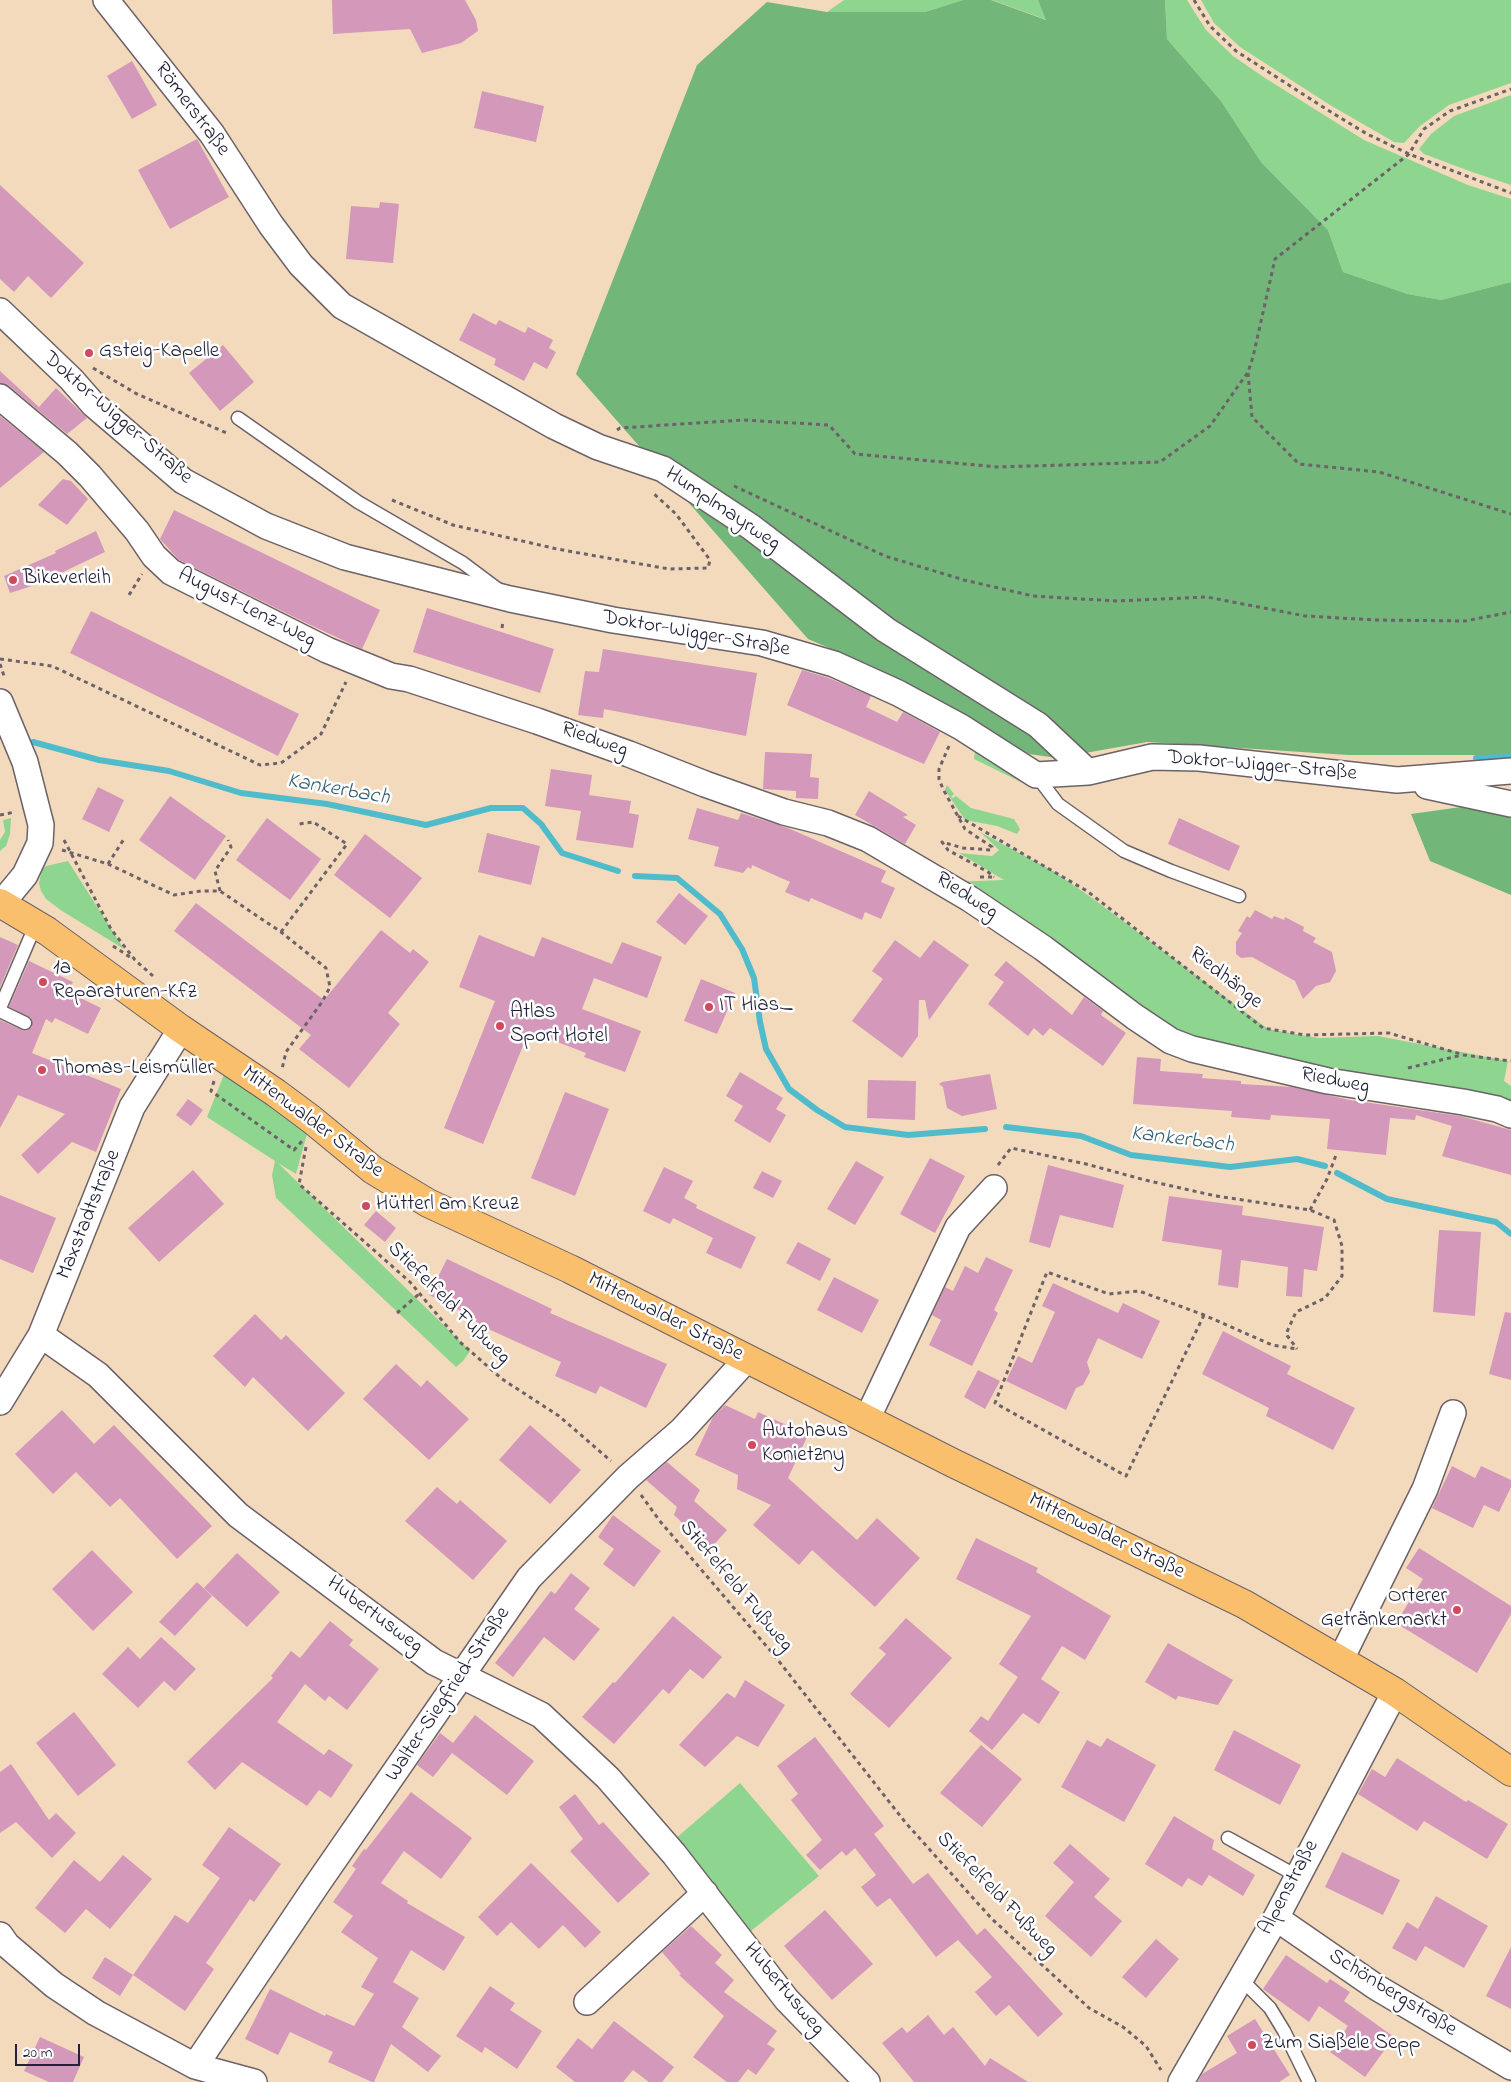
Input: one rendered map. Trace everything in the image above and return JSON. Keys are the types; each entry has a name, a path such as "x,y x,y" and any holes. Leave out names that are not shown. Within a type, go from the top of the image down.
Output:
{"main road":[{"name":"Mittenwalder Straße","path":"1,904 36,924 133,992 181,1029 276,1094 309,1127 372,1170 428,1203 570,1269 746,1360 953,1463 1244,1604 1395,1692 1511,1772"}],"street":[{"name":"Römerstraße","path":"106,0 212,134 271,225"},
{"name":"Humplmayrweg","path":"271,225 301,265 342,306 546,422 596,446 663,469 750,527 886,630 1038,725 1088,772"},
{"name":"Doktor-Wigger-Straße","path":"0,311 71,379 93,404 183,481 266,526 345,557 510,599 613,620 762,644 834,664 898,693 961,727 1036,775 1088,772 1152,757 1199,758 1397,780 1511,771"},
{"name":"August-Lenz-Weg","path":"0,397 67,453 90,476 137,531 154,556 171,572 327,650 391,676 410,679"},
{"name":"Riedweg","path":"410,679 537,721 630,754 704,784 784,812 828,823 868,839 970,899 1043,948 1135,1017 1171,1040 1192,1049 1328,1081 1463,1102 1497,1109 1511,1115"},
{"name":"Mittenwalder Straße","path":"0,702 25,762 42,825 40,843 25,875 1,904"},
{"path":"1397,780 1511,804"},
{"name":"Maxstadtstraße","path":"0,1402 41,1335 132,1107 181,1029"},
{"path":"867,1419 958,1228 995,1178"},
{"name":"Hubertusweg","path":"41,1335 98,1376 238,1514 434,1662 541,1715 608,1778 674,1854 788,2000 867,2082"},
{"name":"Walter-Siegfried-Straße","path":"195,2066 529,1578 628,1477 682,1430 746,1360"},
{"path":"1340,1661 1425,1489 1453,1413"},
{"name":"Alpenstraße","path":"1172,2078 1241,1980 1276,1918 1296,1876 1395,1692"},
{"path":"587,2002 705,1893"},
{"name":"Schönbergstraße","path":"1276,1918 1376,1987 1511,2067"},
{"path":"0,1935 7,1945 54,1985 96,2013 195,2066 254,2082"}],"lane":[{"path":"238,418 358,502 463,563 510,599"},
{"path":"1036,775 1058,804 1124,851 1238,896"},
{"path":"25,1023 0,1009 36,924"},
{"path":"1228,1838 1296,1876"},
{"path":"1241,1980 1270,2008 1284,2031 1309,2082"}],"path":[{"path":"1194,0 1210,26 1236,51 1367,134 1409,154 1511,193"},
{"path":"1511,88 1450,111 1424,129 1409,154 1275,260 1248,372 1252,417 1299,464 1379,472 1511,514"},
{"path":"90,367 137,394 221,431"},
{"path":"596,446 620,428 742,420 829,425 855,454 998,467 1160,462 1210,426 1248,372"},
{"path":"726,482 885,556 964,580 1033,596 1116,601 1207,596 1304,616 1375,620 1465,621 1511,612"},
{"path":"386,498 453,525 557,548 669,569 708,568 710,560 693,536 676,514 647,488"},
{"path":"0,659 52,666 260,765 281,764 321,734 356,662"},
{"path":"961,727 939,769 939,779 965,829 992,847 991,850 963,848 942,842 948,850 994,877"},
{"path":"0,815 10,813"},
{"name":"Riedhänge","path":"958,816 1087,891 1263,1028 1305,1035 1389,1032 1464,1055 1511,1061"},
{"path":"281,932 347,844 312,822 299,824"},
{"path":"108,864 124,839"},
{"path":"220,891 215,870 231,847 228,840"},
{"path":"40,843 108,864 174,895 201,891 220,891 281,932 326,968 330,987 322,1002 286,1052 276,1094"},
{"path":"63,854 69,852"},
{"path":"69,852 111,929 135,960 156,979"},
{"path":"111,946 135,960"},
{"path":"216,1074 211,1091 294,1150 309,1127"},
{"name":"Stiefelfeld Fußweg","path":"309,1127 300,1184 410,1282 460,1342 502,1378 559,1416 628,1477 659,1520 774,1655 906,1822 991,1918 1089,2008 1123,2027 1146,2046 1172,2078"},
{"path":"995,1178 1011,1148 1086,1164 1216,1196 1310,1210 1334,1220 1342,1246 1342,1276 1325,1298 1296,1312 1286,1334 1297,1349 1272,1345 1204,1314 1138,1291 1109,1294 1047,1272 995,1404 1126,1476 1204,1314"},
{"path":"1310,1210 1327,1179 1336,1155"},
{"path":"397,1313 419,1294"}],"green space":[{"path":"844,0 963,0 925,12 827,12"},
{"path":"963,0 991,0 1046,20 1038,0 1165,0 1167,39 1221,101 1261,162 1328,230 1343,272 1408,294 1441,300 1511,282 1511,755 1348,755 1147,742 1057,758 1029,754 876,668 808,639 576,374 697,65 767,2 827,12 925,12"},
{"path":"992,0 1038,0 1047,20"},
{"path":"1165,0 1187,0 1206,30 1233,56 1364,140 1468,185 1511,199 1511,282 1441,300 1408,294 1343,272 1328,230 1261,162 1221,101 1167,39"},
{"path":"1201,0 1511,0 1511,83 1449,105 1420,126 1404,143 1394,142 1330,105 1240,47 1214,23"},
{"path":"1511,95 1511,185 1424,154 1419,149 1431,134 1454,116"},
{"path":"975,749 1025,775 1021,782 974,759"},
{"path":"947,785 954,794 951,797 956,796 971,808 1014,819 1020,829 1017,834 997,826 965,820 945,790"},
{"path":"1461,807 1511,817 1511,895 1430,861 1411,814"},
{"path":"11,818 10,834 6,846 0,851 0,840 5,832 3,820"},
{"path":"980,832 1053,871 1268,1029 1318,1038 1378,1036 1508,1061 1504,1081 1511,1086 1511,1108 1385,1085 1170,1031 950,882 1004,880 959,853 992,856 999,850"},
{"path":"68,861 124,949 46,899 39,883 42,869 46,866"},
{"path":"229,1062 310,1123 296,1174 278,1163 470,1351 456,1367 276,1198 272,1175 275,1161 207,1117"},
{"path":"740,1783 819,1876 751,1931 675,1839"}],"building":[{"path":"332,0 465,0 476,20 478,31 461,43 422,53 410,29 333,34"},
{"path":"132,61 157,105 132,119 107,76"},
{"path":"482,91 544,106 536,142 474,128"},
{"path":"197,139 229,197 170,229 138,170"},
{"path":"0,185 84,263 51,298 28,276 14,292 0,279"},
{"path":"380,202 399,204 393,263 346,259 351,206 379,208"},
{"path":"473,313 496,325 499,320 525,333 528,327 553,340 549,348 556,352 547,369 534,362 524,381 494,365 496,359 459,340"},
{"path":"223,345 254,382 220,411 189,373"},
{"path":"0,371 39,407 56,388 87,418 67,434 9,386 0,383"},
{"path":"0,416 44,452 0,488"},
{"path":"63,479 71,481 88,499 67,525 38,505"},
{"path":"174,510 380,610 362,649 179,560 160,539"},
{"path":"96,531 105,552 38,584 10,593 4,576 56,553 55,551"},
{"path":"427,608 554,649 540,693 413,652"},
{"path":"91,611 299,714 278,756 70,653"},
{"path":"603,649 757,673 746,736 604,709 603,718 578,715 585,671 599,672"},
{"path":"802,670 829,678 871,696 866,707 897,722 903,712 940,732 924,764 787,705"},
{"path":"765,752 812,754 810,777 819,778 818,799 796,798 796,791 763,789"},
{"path":"551,769 592,775 589,795 631,801 629,813 639,815 633,848 576,840 581,811 545,806"},
{"path":"98,787 124,800 109,832 82,819"},
{"path":"869,791 908,815 903,817 916,825 905,844 855,815"},
{"path":"170,796 226,836 195,880 139,840"},
{"path":"697,808 738,820 741,813 788,828 886,871 881,882 895,888 881,919 865,912 862,920 811,898 809,902 785,892 790,882 752,865 751,869 748,867 743,873 714,866 719,847 688,839"},
{"path":"267,818 321,859 290,900 236,860"},
{"path":"1179,818 1240,846 1229,871 1168,844"},
{"path":"487,833 540,846 531,885 478,872"},
{"path":"365,834 422,878 390,918 334,875"},
{"path":"679,893 708,916 685,945 656,922"},
{"path":"196,903 324,1000 381,930 410,953 413,949 429,962 388,1013 400,1024 349,1088 299,1049 311,1035 174,931"},
{"path":"1255,910 1272,919 1274,916 1284,920 1285,917 1304,927 1303,931 1316,938 1313,942 1332,952 1336,971 1330,982 1316,986 1303,999 1295,981 1252,957 1241,958 1236,954 1236,942 1242,933 1238,931 1247,916 1250,918"},
{"path":"479,935 534,957 542,937 612,964 622,942 662,957 647,998 594,978 582,1009 641,1031 625,1072 584,1057 586,1053 529,1031 483,1144 444,1128 495,1001 459,987"},
{"path":"0,937 18,945 0,987"},
{"path":"895,940 920,958 934,940 969,965 929,1020 925,1000 919,1000 918,1036 902,1058 852,1021 883,979 872,971"},
{"path":"29,961 73,982 68,992 101,1008 88,1034 55,1018 52,1023 46,1019 32,1053 121,1089 96,1152 72,1142 38,1174 21,1155 65,1114 18,1095 0,1128 0,1020 26,1031 32,1027 31,1018 9,1007"},
{"path":"1006,961 1072,1015 1084,997 1103,1011 1101,1015 1126,1033 1103,1066 1050,1028 1043,1036 1034,1028 1028,1036 988,1004 1004,982 994,975"},
{"name":"IT Hias_","path":"701,979 735,993 717,1034 684,1021"},
{"path":"1137,1057 1161,1059 1160,1071 1203,1074 1202,1078 1241,1081 1241,1084 1292,1087 1350,1100 1460,1116 1511,1130 1511,1175 1442,1156 1452,1126 1416,1115 1415,1120 1390,1118 1386,1155 1327,1149 1330,1119 1271,1115 1270,1120 1231,1117 1232,1111 1133,1104"},
{"path":"740,1072 783,1098 776,1109 786,1115 770,1143 734,1121 743,1106 726,1096"},
{"path":"990,1074 997,1109 962,1116 947,1108 943,1087 939,1084"},
{"path":"868,1080 916,1081 915,1120 867,1118"},
{"path":"565,1092 609,1109 575,1196 531,1178"},
{"path":"188,1099 203,1110 191,1126 176,1115"},
{"path":"930,1158 965,1176 935,1233 900,1214"},
{"path":"856,1161 884,1177 855,1225 827,1209"},
{"path":"1048,1165 1124,1185 1113,1228 1060,1215 1050,1248 1029,1242"},
{"path":"664,1167 693,1181 684,1198 697,1205 696,1208 756,1237 741,1269 706,1253 713,1238 673,1218 670,1224 643,1211"},
{"path":"193,1170 224,1204 159,1262 128,1228"},
{"path":"762,1171 782,1181 773,1198 753,1188"},
{"path":"0,1195 56,1218 33,1273 0,1259"},
{"path":"1169,1196 1243,1206 1242,1215 1324,1227 1317,1271 1304,1269 1302,1297 1286,1296 1288,1267 1241,1260 1238,1288 1218,1285 1222,1250 1162,1241"},
{"path":"376,1211 396,1228 385,1242 364,1225"},
{"path":"1439,1230 1481,1232 1475,1316 1433,1312"},
{"path":"798,1242 831,1259 820,1281 786,1263"},
{"path":"986,1257 1013,1270 994,1310 998,1313 972,1366 929,1345 941,1320 932,1315 945,1287 953,1291 965,1266 978,1273"},
{"path":"447,1259 552,1309 550,1313 667,1364 646,1408 600,1386 596,1394 555,1376 561,1362 475,1323 477,1319 429,1295"},
{"path":"834,1277 879,1300 862,1333 817,1310"},
{"path":"1053,1283 1118,1313 1123,1303 1160,1321 1142,1359 1098,1338 1087,1362 1090,1372 1083,1385 1076,1388 1066,1410 1006,1381 1018,1356 1032,1363 1055,1312 1042,1306"},
{"path":"1505,1312 1511,1313 1511,1380 1489,1374"},
{"path":"255,1314 281,1340 286,1335 345,1393 308,1431 253,1377 245,1387 213,1356"},
{"path":"1223,1331 1291,1366 1287,1374 1355,1408 1333,1450 1266,1416 1269,1408 1202,1374"},
{"path":"396,1364 421,1387 427,1380 469,1419 429,1460 363,1399"},
{"path":"978,1370 1000,1381 985,1409 964,1397"},
{"path":"725,1405 755,1419 758,1412 808,1435 788,1478 857,1540 877,1518 920,1558 875,1607 812,1550 799,1565 753,1525 771,1505 737,1489 738,1475 695,1455 713,1417"},
{"path":"62,1410 94,1444 114,1425 212,1526 177,1559 120,1498 110,1507 76,1472 53,1494 15,1454"},
{"path":"530,1425 581,1470 550,1504 499,1460"},
{"path":"667,1462 700,1490 694,1501 727,1530 710,1549 674,1515 677,1507 646,1480"},
{"path":"1452,1466 1475,1478 1481,1466 1511,1480 1511,1487 1499,1512 1484,1505 1473,1528 1432,1508"},
{"path":"437,1487 457,1504 460,1500 507,1541 473,1580 405,1521"},
{"path":"613,1515 661,1551 634,1587 603,1564 614,1549 598,1537"},
{"path":"976,1538 1038,1568 1036,1572 1111,1616 1085,1660 1062,1646 1041,1679 1060,1692 1039,1724 1023,1713 992,1750 969,1731 981,1716 988,1721 1018,1677 999,1664 1031,1616 956,1579"},
{"name":"Orterer Getränkemarkt","path":"1419,1548 1511,1606 1511,1614 1477,1673 1396,1623 1423,1579 1406,1568"},
{"path":"92,1550 133,1592 93,1631 52,1589"},
{"path":"237,1553 280,1592 247,1627 204,1588"},
{"path":"571,1573 590,1588 574,1609 600,1629 574,1661 544,1637 513,1677 495,1663 551,1591 555,1594"},
{"path":"197,1582 212,1596 175,1636 159,1622"},
{"path":"673,1616 722,1657 703,1679 690,1669 669,1694 663,1689 614,1744 582,1717 613,1682 615,1683"},
{"path":"906,1618 952,1658 889,1728 850,1694 886,1654 879,1648"},
{"path":"330,1621 353,1640 349,1645 379,1669 347,1710 329,1696 325,1701 305,1684 277,1722 324,1755 329,1749 353,1765 331,1798 319,1790 307,1806 242,1762 215,1790 187,1762 273,1678 271,1676 291,1651 300,1658"},
{"path":"161,1637 196,1669 175,1691 164,1681 138,1708 102,1674 128,1647 140,1659"},
{"path":"1168,1643 1233,1680 1218,1705 1178,1696 1176,1700 1145,1682"},
{"path":"745,1680 785,1705 758,1747 737,1736 705,1767 679,1745 727,1693 735,1698"},
{"path":"74,1712 116,1765 78,1796 36,1743"},
{"path":"475,1715 534,1761 507,1795 452,1753 433,1777 417,1765 440,1733 453,1743"},
{"path":"1234,1730 1301,1765 1280,1805 1214,1770"},
{"path":"815,1737 884,1826 874,1834 913,1884 928,1873 977,1935 985,1928 1063,2014 1038,2037 1009,2005 996,2016 975,1992 992,1977 958,1940 936,1957 890,1898 877,1907 861,1887 876,1875 855,1848 846,1856 842,1851 820,1870 806,1855 822,1840 791,1800 798,1794 777,1766"},
{"path":"1107,1738 1156,1765 1124,1822 1061,1787 1087,1740 1101,1747"},
{"path":"981,1745 1022,1779 982,1827 940,1793"},
{"path":"1397,1758 1466,1802 1468,1800 1508,1824 1487,1859 1424,1821 1417,1831 1358,1794 1372,1769 1385,1777"},
{"path":"11,1764 49,1820 56,1813 76,1833 52,1858 16,1822 0,1833 0,1772"},
{"path":"411,1792 472,1838 441,1879 404,1851 381,1883 408,1901 407,1903 465,1937 444,1971 411,1950 393,1982 419,1998 402,2027 441,2056 428,2072 391,2044 374,2082 372,2082 328,2062 333,2052 290,2032 278,2055 245,2039 270,1989 325,2016 326,2014 354,2026 374,1994 361,1987 378,1958 341,1932 353,1916 333,1902 356,1869 352,1866 364,1849 366,1850"},
{"path":"575,1794 599,1825 603,1822 650,1874 618,1903 570,1851 583,1839 559,1807"},
{"path":"1174,1816 1214,1840 1212,1849 1255,1875 1243,1896 1209,1875 1202,1886 1188,1878 1182,1887 1145,1864"},
{"path":"229,1827 281,1864 254,1902 250,1899 206,1963 214,1969 185,2011 133,1975 175,1915 188,1923 220,1878 202,1865"},
{"path":"1070,1844 1110,1879 1094,1897 1122,1921 1091,1957 1045,1916 1074,1882 1053,1863"},
{"path":"1342,1852 1400,1880 1383,1915 1325,1887"},
{"path":"123,1855 152,1879 110,1929 86,1909 65,1933 35,1908 74,1860 100,1882"},
{"path":"531,1863 601,1932 585,1948 563,1925 539,1949 511,1922 497,1936 478,1917"},
{"path":"1436,1896 1488,1926 1464,1968 1425,1946 1416,1961 1392,1948 1407,1922 1418,1929"},
{"path":"825,1910 873,1964 832,2000 784,1946"},
{"path":"691,1926 722,1955 715,1963 734,1980 724,1992 777,2031 767,2044 775,2049 756,2075 748,2069 738,2082 727,2082 693,2057 724,2016 679,1975 681,1974 662,1952"},
{"path":"1156,1939 1179,1959 1146,1998 1122,1977"},
{"path":"1511,1947 1511,2009 1486,1996"},
{"path":"1286,1955 1327,1983 1330,1979 1350,1992 1344,2001 1394,2037 1365,2077 1330,2052 1348,2026 1319,2006 1309,2022 1263,1989"},
{"path":"105,1957 133,1975 120,1996 92,1978"},
{"path":"490,1986 515,2003 510,2010 542,2031 517,2069 485,2047 482,2053 456,2036"},
{"path":"928,2015 944,2035 953,2027 985,2066 990,2058 1028,2082 914,2082 882,2043 902,2027 907,2033"},
{"name":"Zum Siaßele Sepp","path":"1255,2019 1290,2075 1279,2082 1198,2082 1202,2074 1237,2053 1227,2036"},
{"path":"614,2021 674,2067 662,2082 649,2082 633,2070 623,2082 575,2082 556,2067 578,2038 592,2049"},
{"path":"40,2037 84,2057 73,2082 49,2082 24,2071"}],"waterway":[{"name":"Kankerbach","path":"33,742 99,760 169,771 241,793 327,804 426,825 491,808 523,808 541,824 562,853 618,871"},
{"path":"1476,758 1511,757"},
{"name":"Kankerbach","path":"635,876 677,878 720,914 742,949 754,978 766,1049 789,1089 817,1110 845,1127 908,1135 985,1129"},
{"name":"Kankerbach","path":"1006,1127 1081,1136 1131,1155 1230,1167 1297,1159 1325,1166"},
{"name":"Kankerbach","path":"1337,1173 1387,1199 1496,1222 1511,1234"}],"place":[{"name":"Gsteig-Kapelle","path":"89,353"},
{"name":"Bikeverleih","path":"13,580"},
{"name":"1a Reparaturen-Kfz","path":"43,982"},
{"name":"IT Hias_","path":"709,1007"},
{"name":"Atlas Sport Hotel","path":"500,1026"},
{"name":"Thomas-Leismüller","path":"42,1070"},
{"name":"Hütterl am Kreuz","path":"366,1206"},
{"name":"Autohaus Konietzny","path":"752,1445"},
{"name":"Orterer Getränkemarkt","path":"1457,1610"},
{"name":"Zum Siaßele Sepp","path":"1252,2045"}]}
